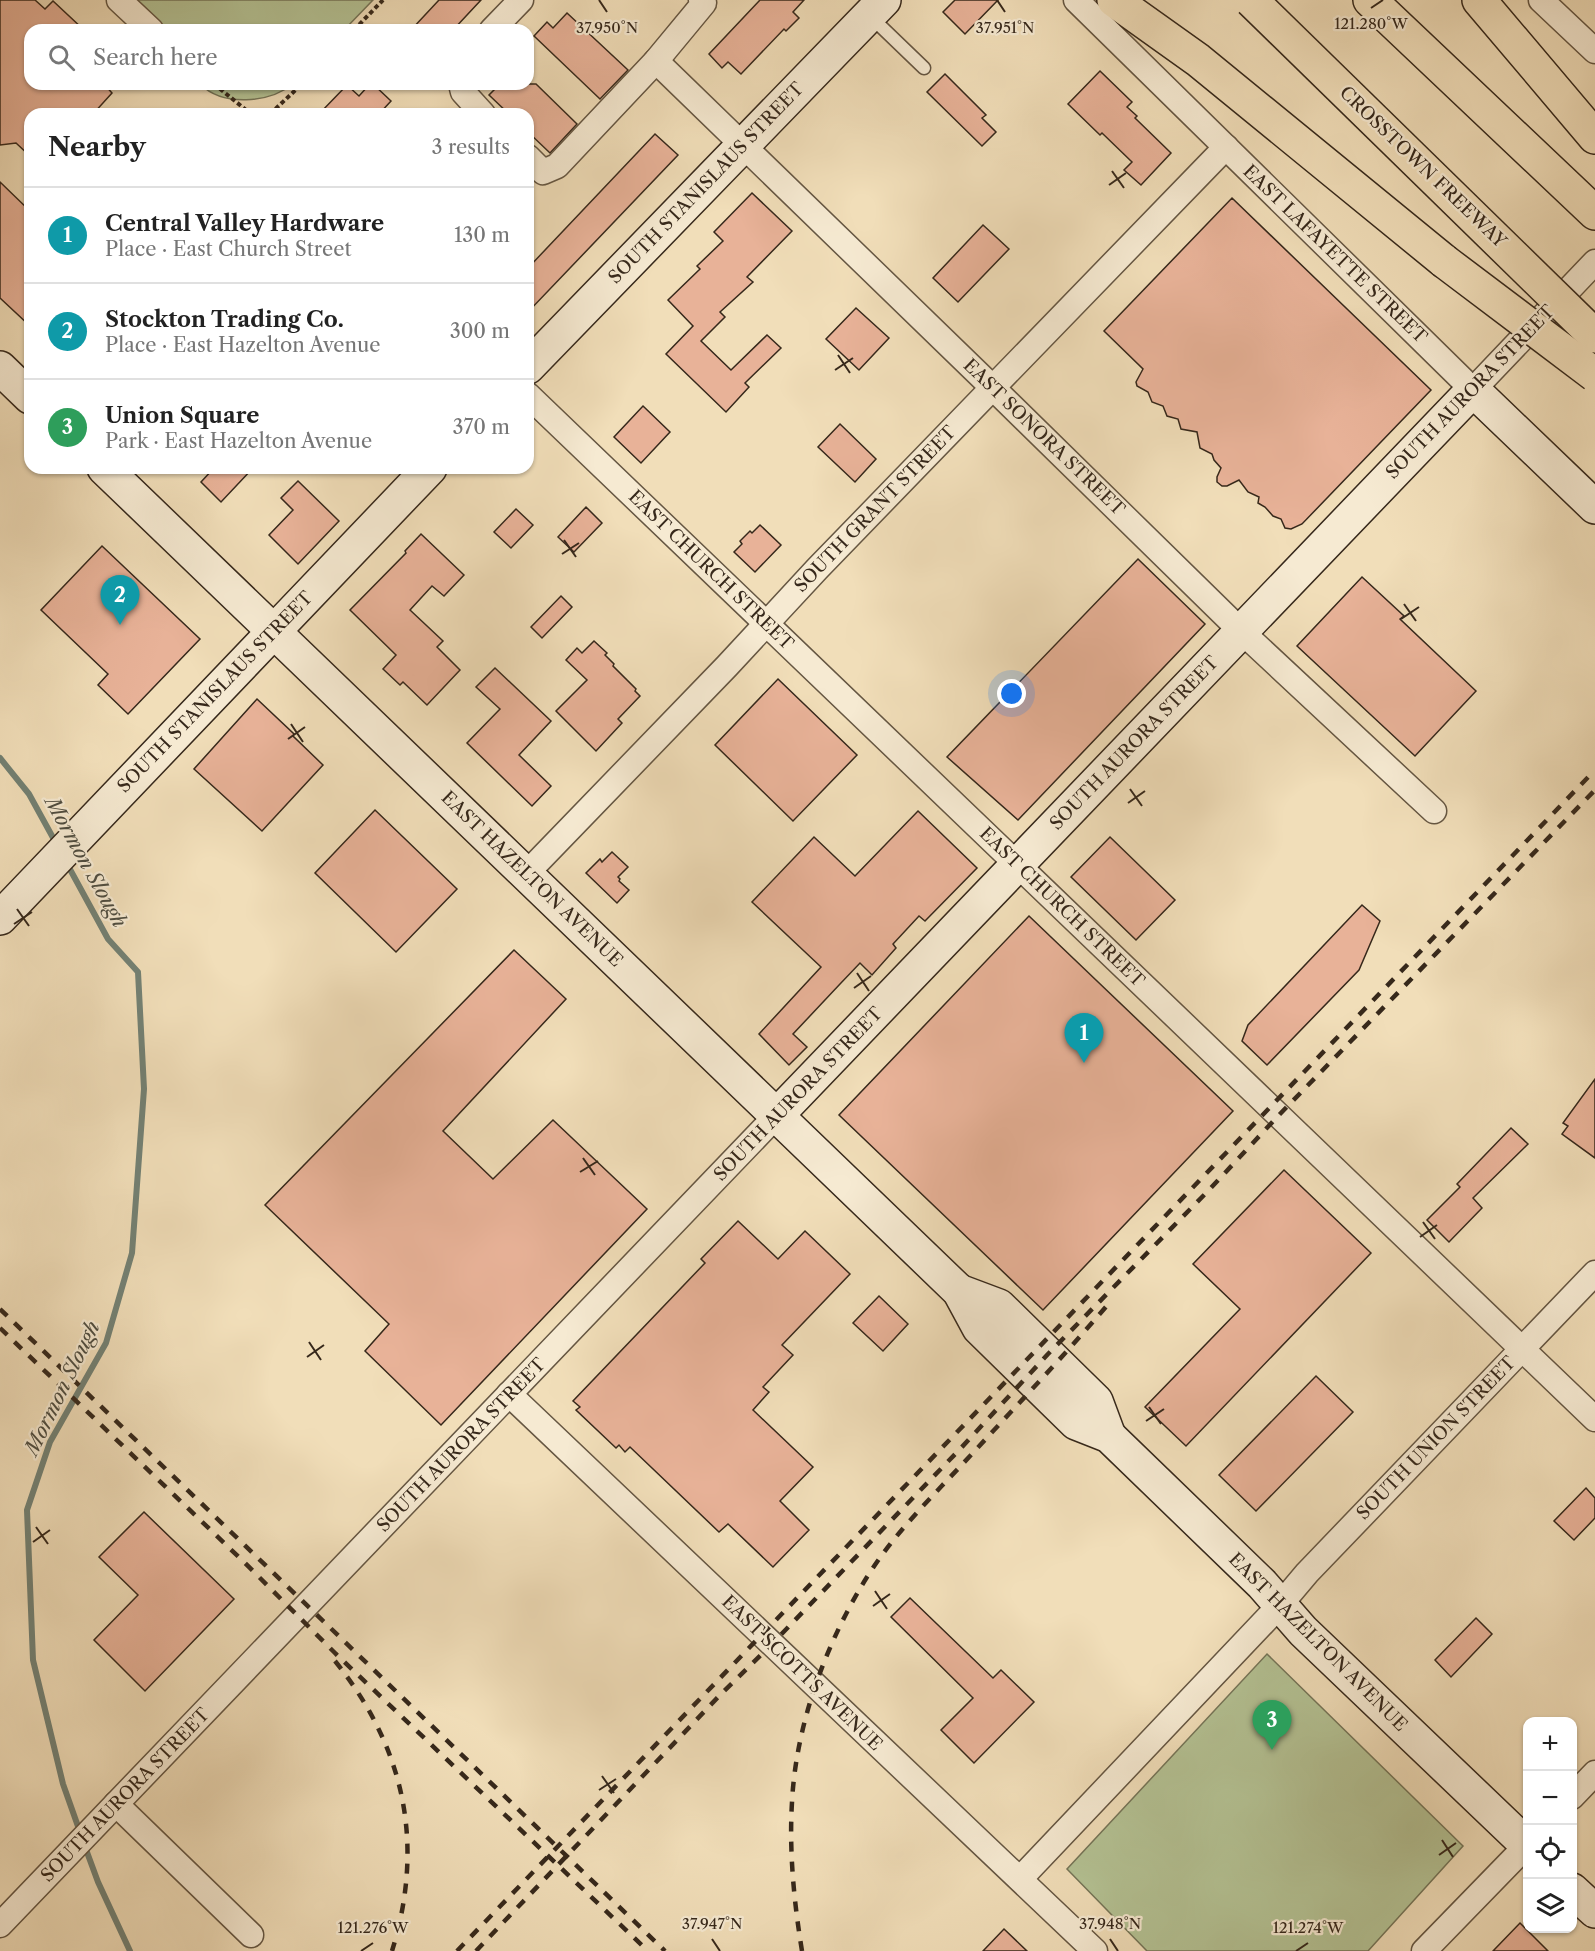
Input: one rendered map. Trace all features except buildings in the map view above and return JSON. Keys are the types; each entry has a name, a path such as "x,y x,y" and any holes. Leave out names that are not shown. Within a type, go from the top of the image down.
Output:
{"highway":[{"path":"1114,0 1198,60 1444,261 1595,375"},
{"name":"CROSSTOWN FREEWAY","path":"1251,0 1595,336"},
{"path":"1370,0 1595,213"},
{"path":"1479,0 1595,137"}],"street":[{"path":"120,0 145,24"},
{"path":"498,24 521,0"},
{"path":"534,163 543,172 557,166 656,60 704,3 701,0"},
{"name":"EAST LAFAYETTE STREET","path":"1076,0 1595,507"},
{"path":"1541,0 1595,51"},
{"name":"SOUTH STANISLAUS STREET","path":"534,361 877,8"},
{"name":"EAST SONORA STREET","path":"656,60 1241,631 1434,811"},
{"path":"462,90 478,108"},
{"name":"SOUTH GRANT STREET","path":"526,874 992,387 1226,147"},
{"name":"SOUTH AURORA STREET","path":"0,1925 1595,262"},
{"path":"0,368 24,390"},
{"name":"EAST CHURCH STREET","path":"534,401 1595,1419"},
{"name":"EAST HAZELTON AVENUE","path":"110,474 959,1291 999,1306 1096,1401 1109,1436 1262,1584 1312,1640 1523,1841"},
{"name":"SOUTH STANISLAUS STREET","path":"0,918 424,474"},
{"name":"SOUTH UNION STREET","path":"1020,1879 1280,1605 1307,1573 1595,1273"},
{"name":"EAST SCOTTS AVENUE","path":"509,1394 1095,1951"},
{"path":"1577,1792 1595,1773"},
{"path":"116,1804 251,1935"},
{"path":"1424,1951 1523,1849"},
{"path":"1577,1895 1595,1911"}],"lane":[{"path":"877,8 924,68"}],"path":[{"path":"360,24 384,0"},
{"path":"221,90 244,108"},
{"path":"276,108 296,90"}],"green space":[{"path":"114,0 373,0 350,24 138,24"},
{"path":"283,90 272,95 246,100 221,96 210,91"},
{"path":"1267,1654 1463,1846 1368,1951 1147,1951 1067,1869"}],"waterway":[{"name":"Mormon Slough","path":"0,758 29,794 57,845"},
{"name":"Mormon Slough","path":"66,862 108,939 138,972 144,1089 132,1253 106,1343 50,1442 27,1510 33,1660 63,1784 80,1832"},
{"name":"Mormon Slough","path":"84,1844 98,1882 130,1951"}],"railway":[{"path":"457,1951 1595,770"},
{"path":"476,1951 721,1694 961,1448 1048,1354 1595,790"},
{"path":"802,1951 792,1858 791,1821 795,1773 807,1714 826,1657 839,1629 867,1577 902,1529 1110,1302"},
{"path":"0,1309 665,1951"},
{"path":"0,1328 245,1563 336,1654 648,1951"},
{"path":"335,1661 359,1694 378,1728 392,1763 402,1798 407,1835 407,1873 402,1911 392,1951"}],"place":[{"name":"Stockton Trading Co.","path":"120,625"},
{"name":"Central Valley Hardware","path":"1084,1063"},
{"name":"Union Square","path":"1272,1750"}]}
